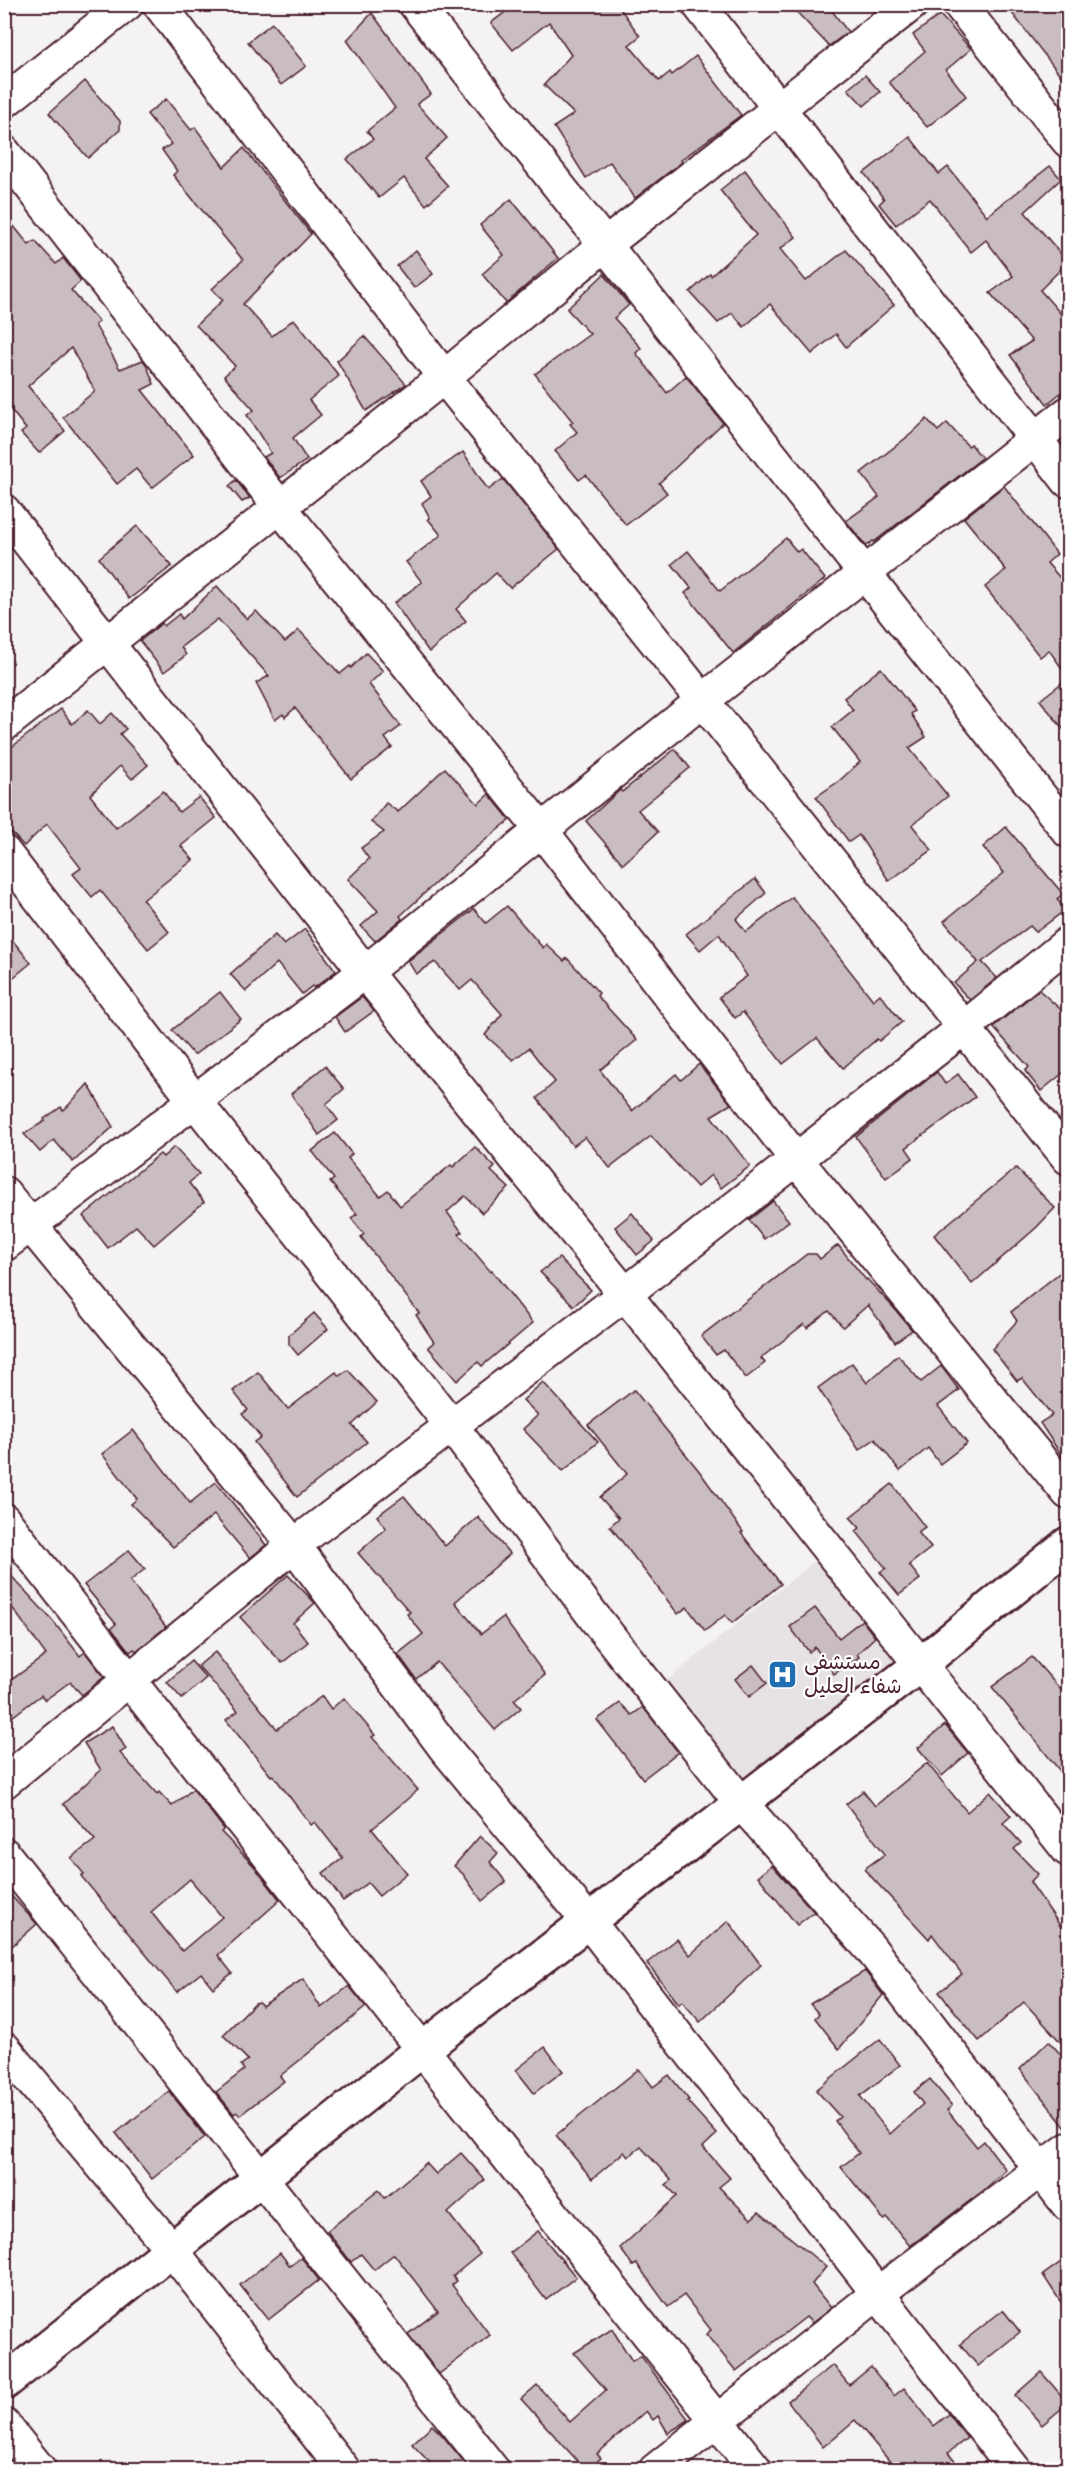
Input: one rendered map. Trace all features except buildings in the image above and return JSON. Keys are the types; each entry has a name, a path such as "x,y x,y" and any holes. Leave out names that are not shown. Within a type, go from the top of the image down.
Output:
{"street":[{"path":"4,102 127,4"},
{"path":"159,4 444,377 1068,1158"},
{"path":"415,4 1068,831"},
{"path":"698,4 1068,481"},
{"path":"4,725 444,377 606,244 780,110 912,4"},
{"path":"959,4 1068,141"},
{"path":"4,152 279,506 542,831 795,1158 1068,1493"},
{"path":"4,1245 365,972 702,701 1068,413"},
{"path":"4,511 365,972 1068,1850"},
{"path":"4,852 194,1100 451,1425 594,1617 741,1803 870,1948 1068,2205"},
{"path":"4,1782 294,1545 625,1294 795,1158 965,1027 1068,943"},
{"path":"4,1192 294,1545 444,1747 589,1922 1015,2469"},
{"path":"4,1520 756,2469"},
{"path":"4,2383 424,2048 921,1664 1068,1544"},
{"path":"4,1854 493,2469"},
{"path":"4,2048 172,2250 344,2469"},
{"path":"655,2469 877,2294 1068,2149"},
{"path":"4,2425 40,2469"}],"shaded area":[{"name":"مستشفى شفاء العليل","path":"821,1556 908,1662 745,1793 659,1687"}],"place":[{"name":"مستشفى شفاء العليل","path":"783,1674"}]}
